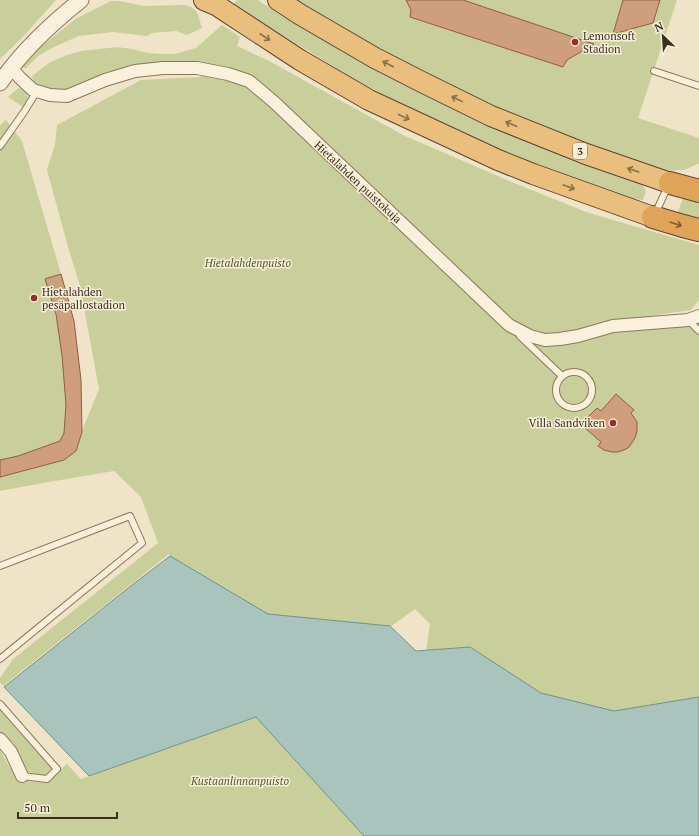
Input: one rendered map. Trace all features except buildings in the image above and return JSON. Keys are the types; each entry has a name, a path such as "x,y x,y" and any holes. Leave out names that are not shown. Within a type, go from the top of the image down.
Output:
{"highway":[{"path":"204,0 216,5 300,60 369,100 498,160 653,217 699,230"},
{"name":"3","path":"278,0 375,58 491,116 586,154 670,183 699,191"}],"street":[{"path":"57,19 66,0"},
{"path":"0,83 7,70 57,19 81,0"},
{"name":"Hietalahden puistokuja","path":"7,70 19,77 33,90 50,95 67,96 105,80 135,70 197,68 249,80 509,325 530,336 545,340 560,339 578,336 612,326 688,320 699,316"},
{"path":"0,739 11,752 22,776"}],"lane":[{"path":"654,71 699,86"},
{"path":"0,146 37,91"},
{"path":"653,217 670,183"},
{"path":"688,320 699,331"},
{"path":"509,325 562,376"},
{"path":"571,372 580,372 588,378 593,387 592,396 586,404 579,408 571,408 558,398 556,391 562,376 571,372"},
{"path":"0,566 130,516 142,544 0,659"},
{"path":"0,704 57,769 47,779 22,776"}],"green space":[{"path":"0,0 56,0 21,39 0,59"},
{"path":"237,0 258,0 283,17 376,69 462,112 576,162 642,184 646,191 643,200 624,198 462,135 361,83 233,5"},
{"path":"293,0 677,0 638,118 699,138 699,164 684,170 663,171 600,151 507,113 416,70"},
{"path":"111,1 120,1 143,6 189,6 195,10 199,16 202,28 187,35 176,31 152,33 147,36 113,32 79,36 38,56 26,68 20,68 39,48 77,18"},
{"name":"Hietalahdenpuisto","path":"222,25 240,37 237,46 271,62 403,135 507,180 589,213 699,245 699,300 691,310 648,316 667,329 699,322 699,730 630,743 132,585 170,556 169,554 3,686 0,682 0,678 13,659 158,543 141,497 114,471 0,491 0,125 6,120 22,141 74,321 81,380 82,431 99,389 80,286 47,170 55,144 57,125 141,80 200,77 214,64 159,62 133,66 106,72 60,92 50,90 35,83 32,76 49,63 81,51 117,47 148,53 175,54 196,48","holes":["415,609 430,624 426,651 416,651 390,627"]},
{"path":"20,88 27,93 28,98 23,107 8,97"},
{"path":"683,198 699,202 699,220 677,214"},
{"path":"0,708 52,768 44,776 24,771 14,750 0,732"},
{"name":"Kustaanlinnanpuisto","path":"256,717 364,836 0,836 0,750 17,780 46,783 67,764 81,779"}],"water":[{"path":"170,556 268,614 390,626 416,651 470,647 541,693 614,711 699,697 699,836 364,836 256,717 89,776 4,687"}],"place":[{"name":"Lemonsoft Stadion","path":"575,42"},
{"name":"Hietalahden pesäpallostadion","path":"34,298"},
{"name":"Villa Sandviken","path":"613,423"}]}
